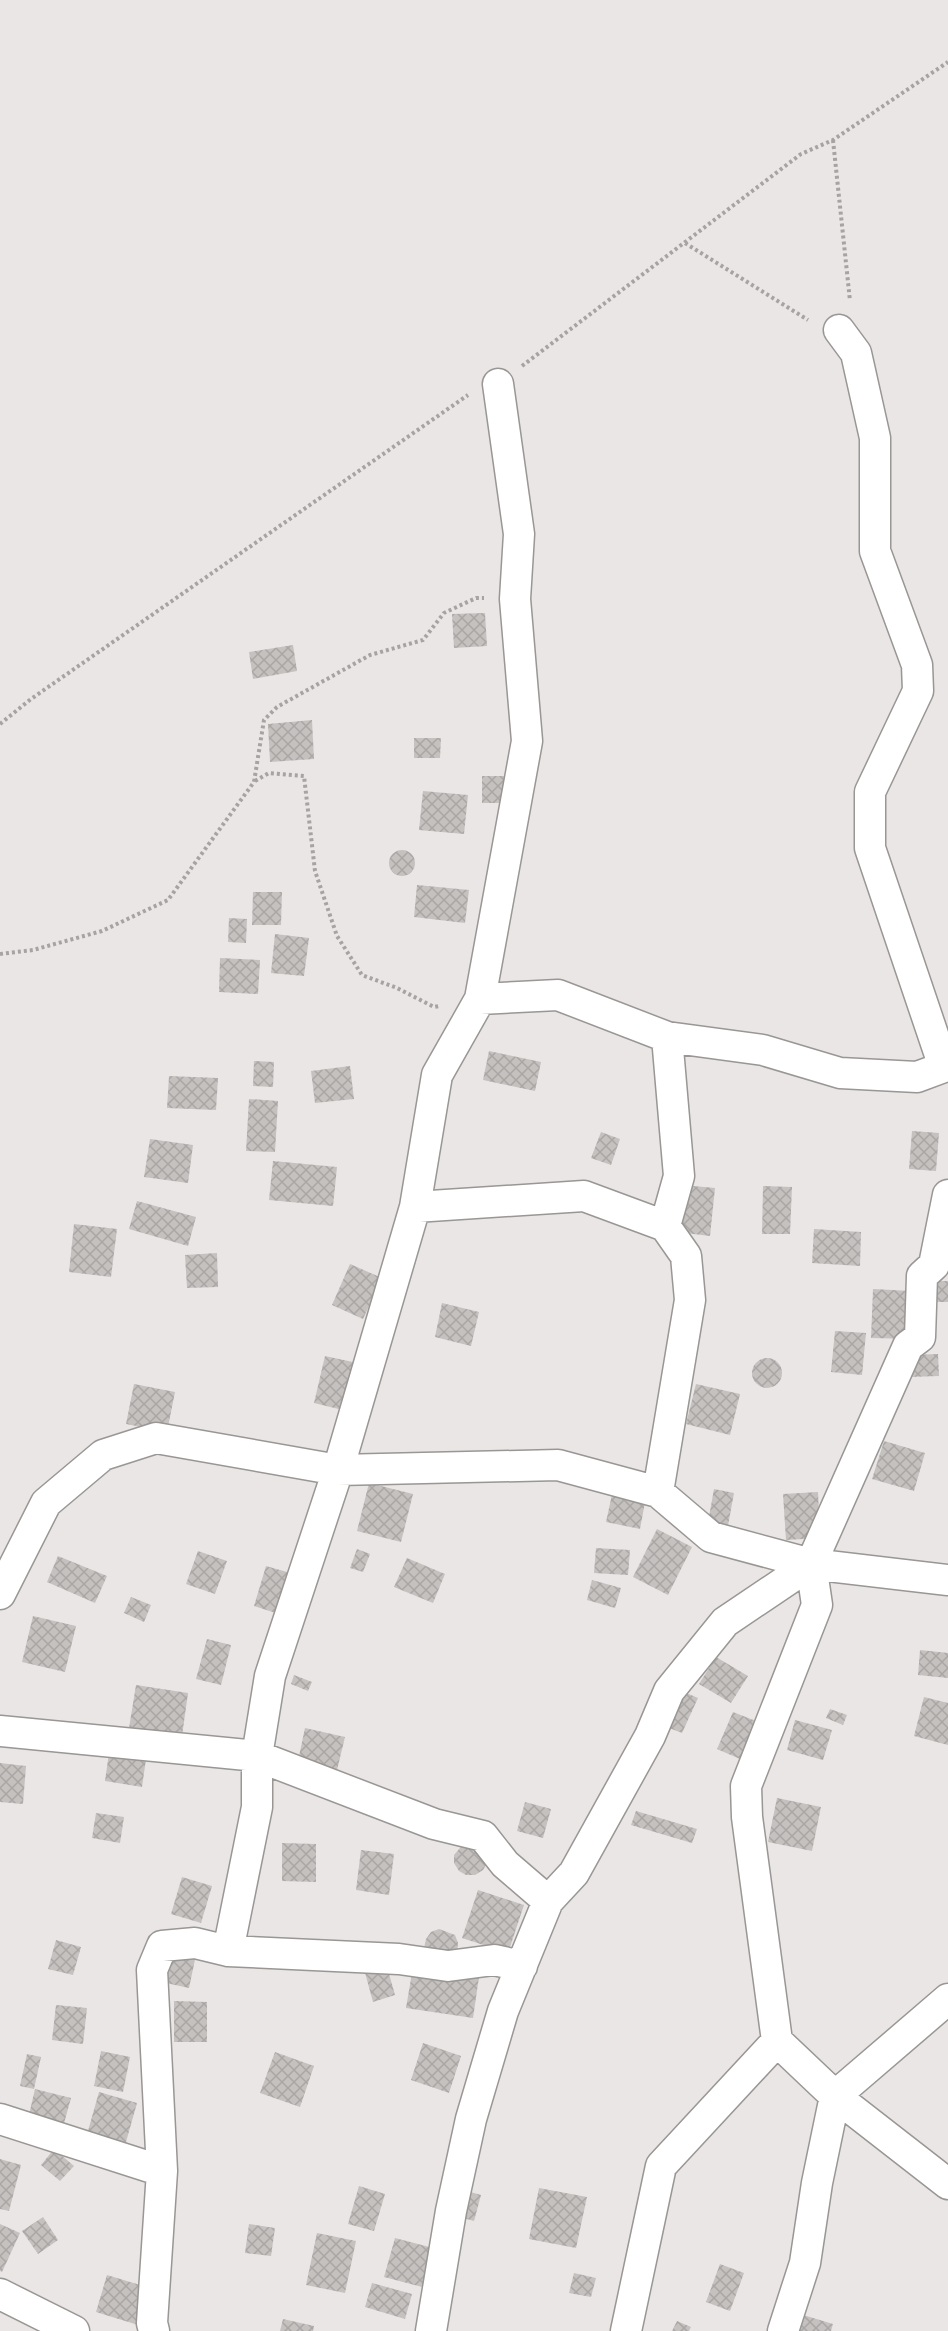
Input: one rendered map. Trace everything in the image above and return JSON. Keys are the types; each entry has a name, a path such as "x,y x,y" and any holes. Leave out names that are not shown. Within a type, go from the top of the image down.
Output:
{"street":[{"path":"480,999 558,995 668,1037 763,1050 840,1073 917,1077 946,1075 870,848 870,792 918,691 917,665 875,551 875,438 856,353 839,330"},
{"path":"228,1951 257,1807 257,1756 270,1677 338,1470 415,1207 437,1076 480,999 527,741 515,599 519,534 498,384"},
{"path":"664,1226 679,1176 668,1037"},
{"path":"948,1195 934,1265 922,1276 921,1337 908,1346 812,1564 817,1605 746,1786 747,1817 777,2041 835,2096 948,2184"},
{"path":"415,1207 584,1196 664,1226 686,1256 690,1300 658,1492"},
{"path":"0,1594 46,1503 103,1455 156,1438 338,1470 558,1465 658,1492 711,1537 812,1564 948,1580"},
{"path":"431,2331 451,2211 471,2120 503,2011 548,1901 574,1873 650,1736 669,1691 725,1622 812,1564"},
{"path":"0,1731 257,1756 434,1824 483,1836 505,1864 548,1901"},
{"path":"154,2331 152,2323 162,2171 152,1970 162,1946 195,1943 228,1951 399,1959 448,1966 494,1959 522,1966"},
{"path":"783,2331 805,2263 817,2183 835,2096 948,1999"},
{"path":"626,2331 661,2166 777,2041"},
{"path":"0,2119 162,2171"},
{"path":"0,2294 74,2331"}],"path":[{"path":"686,243 812,322 839,330 850,306 833,140"},
{"path":"254,782 264,720 277,707 370,655 423,640 444,613 476,598 515,599"},
{"path":"0,954 33,950 102,932 168,900 254,782 269,773 304,776 315,871 337,936 362,975 398,988 434,1007 480,999"}],"building":[{"path":"485,613 487,646 454,648 452,614"},
{"path":"293,645 297,671 253,679 249,652"},
{"path":"312,720 314,759 270,762 268,724"},
{"path":"414,738 441,738 440,758 414,758"},
{"path":"482,776 504,776 505,803 482,803"},
{"path":"423,791 468,795 464,834 419,830"},
{"path":"402,850 411,854 415,863 411,872 402,876 393,872 389,863 393,854"},
{"path":"417,885 469,890 465,923 414,917"},
{"path":"253,892 282,892 281,925 252,925"},
{"path":"229,918 247,919 246,943 228,942"},
{"path":"275,934 309,938 304,976 271,973"},
{"path":"220,958 260,960 258,994 219,992"},
{"path":"489,1051 541,1062 535,1091 483,1080"},
{"path":"254,1061 274,1062 273,1087 253,1086"},
{"path":"350,1066 354,1099 315,1103 311,1071"},
{"path":"169,1076 218,1078 216,1110 167,1108"},
{"path":"249,1099 278,1101 275,1152 246,1151"},
{"path":"912,1131 939,1133 936,1171 909,1169"},
{"path":"601,1132 620,1139 611,1165 591,1158"},
{"path":"150,1139 193,1145 188,1183 144,1177"},
{"path":"273,1161 337,1167 333,1206 269,1200"},
{"path":"682,1185 715,1188 710,1236 677,1232"},
{"path":"763,1186 792,1187 790,1234 762,1234"},
{"path":"137,1201 196,1217 188,1246 129,1229"},
{"path":"74,1224 117,1229 111,1277 69,1272"},
{"path":"814,1229 861,1232 860,1266 812,1263"},
{"path":"217,1253 218,1287 187,1288 185,1255"},
{"path":"350,1264 382,1278 363,1319 332,1305"},
{"path":"925,1281 948,1281 948,1302 926,1302"},
{"path":"873,1289 912,1291 911,1339 871,1338"},
{"path":"442,1303 479,1312 471,1346 435,1337"},
{"path":"835,1331 866,1333 862,1375 831,1372"},
{"path":"938,1354 939,1376 910,1377 910,1355"},
{"path":"325,1356 362,1364 351,1412 314,1403"},
{"path":"767,1358 777,1363 782,1373 777,1383 767,1388 757,1383 752,1373 757,1363"},
{"path":"134,1384 175,1392 167,1432 126,1424"},
{"path":"696,1384 740,1394 730,1435 686,1424"},
{"path":"884,1441 925,1453 914,1491 872,1479"},
{"path":"369,1483 413,1494 401,1542 357,1531"},
{"path":"714,1489 734,1493 727,1531 707,1528"},
{"path":"613,1490 646,1497 640,1529 606,1522"},
{"path":"818,1492 820,1538 786,1540 783,1494"},
{"path":"657,1529 692,1547 668,1595 633,1577"},
{"path":"596,1548 630,1550 628,1575 594,1573"},
{"path":"357,1549 370,1554 363,1572 350,1568"},
{"path":"198,1551 227,1561 215,1594 186,1584"},
{"path":"58,1556 107,1576 95,1603 47,1582"},
{"path":"407,1558 445,1574 433,1603 394,1587"},
{"path":"266,1566 294,1574 282,1615 254,1606"},
{"path":"592,1580 621,1588 615,1608 587,1600"},
{"path":"131,1597 151,1605 144,1622 124,1613"},
{"path":"33,1616 76,1626 65,1672 22,1662"},
{"path":"207,1639 231,1645 221,1685 196,1679"},
{"path":"920,1650 948,1653 948,1678 918,1675"},
{"path":"716,1657 748,1676 731,1703 699,1684"},
{"path":"294,1675 312,1682 308,1691 291,1684"},
{"path":"136,1685 188,1693 182,1736 129,1728"},
{"path":"675,1688 698,1698 682,1733 659,1724"},
{"path":"924,1697 948,1703 948,1745 914,1736"},
{"path":"830,1709 847,1715 843,1725 826,1718"},
{"path":"733,1712 756,1721 740,1759 717,1749"},
{"path":"795,1720 832,1730 823,1760 787,1750"},
{"path":"305,1728 345,1737 337,1770 298,1761"},
{"path":"110,1746 147,1752 142,1787 105,1781"},
{"path":"0,1763 26,1766 23,1804 0,1802"},
{"path":"777,1798 821,1807 812,1851 768,1842"},
{"path":"525,1802 551,1809 543,1838 517,1831"},
{"path":"636,1811 697,1829 692,1843 631,1825"},
{"path":"96,1813 124,1817 120,1843 92,1838"},
{"path":"465,1842 474,1842 487,1863 483,1870 475,1875 466,1875 459,1871 454,1863 454,1855"},
{"path":"282,1843 316,1844 316,1882 282,1881"},
{"path":"361,1850 394,1854 389,1895 356,1890"},
{"path":"182,1877 212,1886 201,1923 171,1914"},
{"path":"478,1890 524,1905 508,1953 462,1938"},
{"path":"439,1929 455,1935 458,1943 457,1952 444,1963 424,1948 431,1932"},
{"path":"56,1940 81,1947 73,1975 48,1969"},
{"path":"165,1948 196,1955 189,1988 157,1981"},
{"path":"386,1963 395,1995 373,2002 364,1969"},
{"path":"413,1967 479,1977 473,2018 406,2008"},
{"path":"174,2001 207,2002 207,2042 174,2042"},
{"path":"56,2005 87,2008 83,2044 52,2040"},
{"path":"423,2043 461,2056 449,2093 411,2080"},
{"path":"101,2051 130,2057 123,2092 94,2086"},
{"path":"275,2052 314,2066 300,2107 260,2093"},
{"path":"27,2054 41,2057 34,2089 20,2086"},
{"path":"35,2089 71,2098 63,2127 28,2119"},
{"path":"99,2092 137,2103 124,2149 86,2138"},
{"path":"54,2149 74,2166 60,2181 41,2165"},
{"path":"0,2159 21,2165 9,2211 0,2209"},
{"path":"359,2186 385,2194 374,2231 348,2224"},
{"path":"539,2188 587,2197 576,2248 529,2239"},
{"path":"463,2190 481,2195 474,2221 456,2216"},
{"path":"43,2217 58,2240 38,2254 22,2231"},
{"path":"0,2224 20,2233 2,2272 0,2271"},
{"path":"249,2224 275,2228 271,2256 245,2253"},
{"path":"317,2233 356,2241 345,2293 306,2285"},
{"path":"395,2238 437,2249 426,2288 384,2277"},
{"path":"720,2264 744,2273 730,2311 706,2302"},
{"path":"574,2273 596,2278 591,2297 569,2293"},
{"path":"107,2275 150,2288 138,2325 96,2312"},
{"path":"372,2283 412,2294 405,2319 365,2307"},
{"path":"800,2314 833,2324 831,2331 794,2331"},
{"path":"283,2319 314,2326 313,2331 280,2331"},
{"path":"677,2321 691,2327 689,2331 672,2331"}]}
